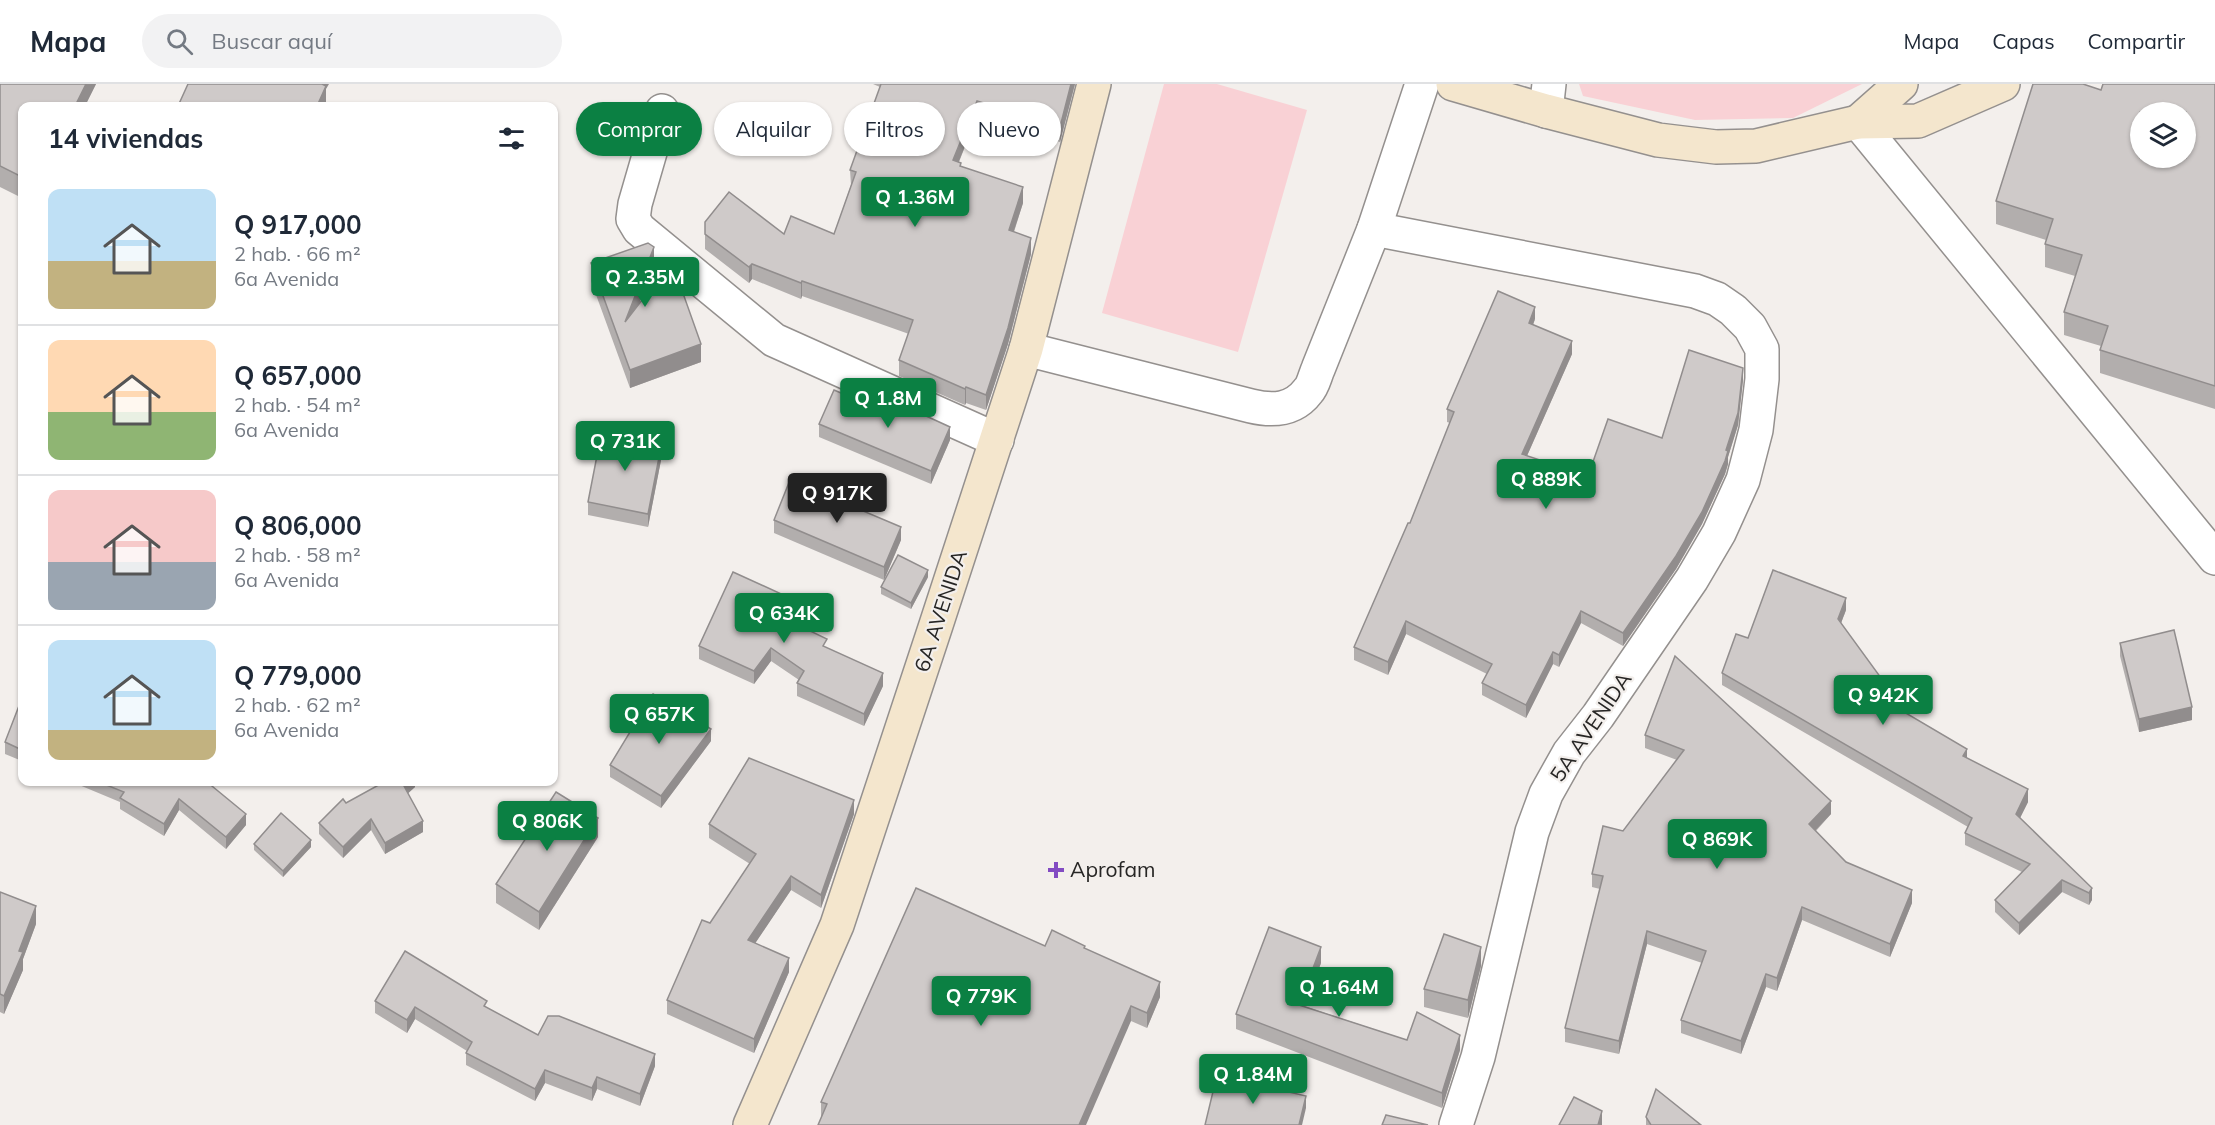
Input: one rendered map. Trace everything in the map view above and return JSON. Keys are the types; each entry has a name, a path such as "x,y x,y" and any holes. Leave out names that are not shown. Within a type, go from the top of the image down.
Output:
{"street":[{"name":"6A AVENIDA","path":"750,1125 837,925 1026,350 1094,84"},
{"path":"1026,350 1273,411 1292,405 1309,391 1374,229 1422,84"},
{"path":"1453,84 1547,98 1658,140 1716,147 1756,146 1790,140 1857,122 1918,121 1991,86"},
{"path":"1857,122 1900,84"},
{"path":"1857,122 2215,558"},
{"path":"649,156 635,204 633,219 639,229 774,340 997,440"},
{"name":"5A AVENIDA","path":"1374,229 1695,291 1717,298 1733,310 1750,327 1762,349 1762,379 1756,430 1743,480 1719,533 1686,589 1598,716 1569,753 1546,794 1532,832 1478,1057 1456,1125"}],"shaded area":[{"path":"1164,84 1217,84 1307,110 1238,352 1102,313"},
{"path":"1579,84 1862,84 1793,118 1695,120 1583,96"}],"building":[{"path":"0,84 86,84 77,102 18,102 18,175 0,166"},
{"path":"188,84 322,84 326,86 319,102 180,102"},
{"path":"881,84 1071,84 1061,123 1061,102 957,102 957,150 953,160 961,163 960,166 1023,187 1009,230 1031,238 1008,328 986,395 966,387 965,389 899,360 913,320 802,281 801,283 752,264 749,267 705,234 705,222 729,192 784,234 791,216 834,234 856,172 850,170 855,156 945,156 945,102 875,102"},
{"path":"2033,84 2083,84 2101,90 2103,84 2215,84 2215,386 2100,350 2108,326 2064,312 2082,255 2045,244 2053,219 1996,201"},
{"path":"648,243 654,247 625,322 656,282 673,265 701,344 630,370 591,263"},
{"path":"1498,291 1535,307 1529,323 1572,341 1522,454 1588,476 1608,419 1662,438 1689,350 1743,368 1738,413 1726,450 1728,451 1725,461 1702,512 1676,556 1623,633 1581,611 1559,655 1553,652 1526,705 1482,683 1492,664 1406,621 1388,662 1354,647 1408,523 1410,523 1454,412 1447,409"},
{"path":"834,390 883,411 887,398 950,427 931,471 819,424"},
{"path":"602,430 662,442 648,514 588,502"},
{"path":"790,480 901,527 884,567 774,520"},
{"path":"898,555 928,570 911,603 881,587"},
{"path":"1773,570 1846,598 1838,619 1884,682 1870,692 1967,749 1963,756 2028,789 2016,814 2092,888 2089,893 2062,880 2019,923 1995,900 2030,864 1965,833 1972,818 1722,673 1736,634 1748,638"},
{"path":"733,572 788,597 779,616 827,639 823,646 883,673 864,714 797,683 804,671 771,648 754,671 699,646"},
{"path":"2174,630 2192,707 2139,719 2120,643"},
{"path":"1675,656 1831,801 1809,824 1846,862 1912,890 1890,944 1802,907 1777,978 1766,974 1741,1041 1681,1020 1706,951 1647,931 1619,1041 1565,1028 1603,876 1592,874 1603,826 1623,831 1684,750 1645,735"},
{"path":"653,694 711,729 661,796 610,765"},
{"path":"18,708 18,748 5,742"},
{"path":"749,758 854,800 821,895 791,876 748,940 789,958 754,1039 667,1000 702,920 710,923 756,854 709,824"},
{"path":"109,786 212,786 246,814 226,837 179,799 164,824 120,798 124,792"},
{"path":"377,786 404,786 423,821 385,843 371,819 343,847 319,823 343,799 346,803"},
{"path":"556,792 598,818 539,912 496,884"},
{"path":"281,813 311,840 283,871 254,844"},
{"path":"916,888 1045,946 1052,930 1085,946 1084,948 1160,982 1147,1013 1131,1006 1079,1125 818,1125 827,1104 821,1102"},
{"path":"0,892 36,906 19,951 23,952 4,996 0,994"},
{"path":"1269,927 1321,947 1299,1005 1407,1040 1417,1012 1460,1035 1442,1093 1236,1014"},
{"path":"1444,934 1481,947 1468,1000 1424,989"},
{"path":"405,951 487,1001 484,1006 538,1035 548,1016 559,1016 655,1054 640,1094 597,1077 592,1088 545,1070 535,1089 466,1053 472,1042 415,1007 407,1020 375,1001"},
{"path":"1217,1075 1306,1096 1299,1125 1205,1125"},
{"path":"1656,1089 1701,1125 1651,1125 1646,1117"},
{"path":"1574,1097 1602,1111 1598,1125 1559,1125"},
{"path":"1386,1115 1428,1125 1382,1125"}],"place":[{"name":"Aprofam","path":"1056,870"}]}
